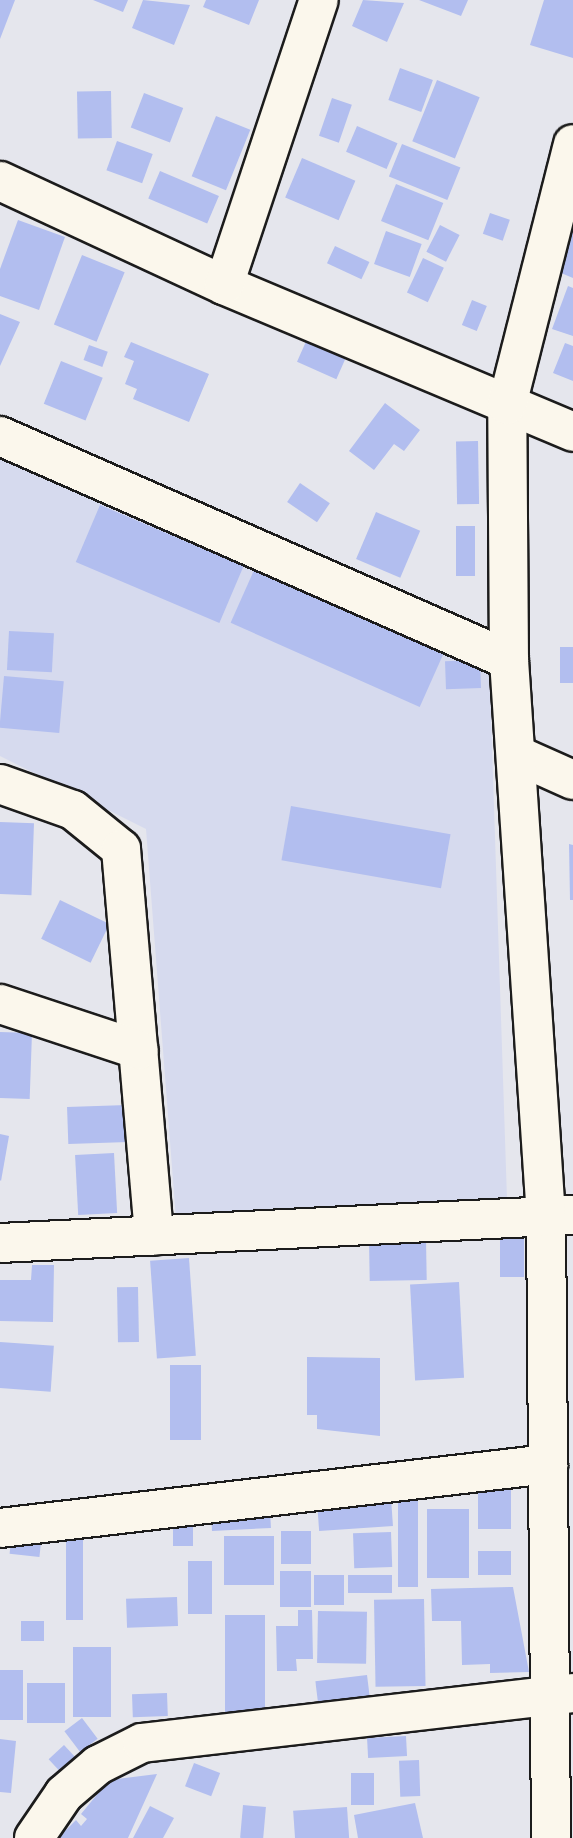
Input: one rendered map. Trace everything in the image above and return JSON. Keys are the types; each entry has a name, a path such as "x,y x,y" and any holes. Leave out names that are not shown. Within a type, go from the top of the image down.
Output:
{"street":[{"path":"224,285 319,0"},
{"path":"551,1838 561,1693 548,1464 559,1216 509,660 507,405 565,197 573,144"},
{"path":"0,181 224,285 573,432"},
{"path":"0,436 509,660"},
{"path":"517,755 573,780"},
{"path":"0,784 73,810 121,849 154,1236"},
{"path":"0,1004 139,1050"},
{"path":"0,1243 559,1216"},
{"path":"0,1528 548,1464"},
{"path":"34,1838 64,1794 98,1765 142,1743 561,1693"}],"shaded area":[{"path":"0,454 489,656 507,1199 176,1219 146,829 0,756"}],"building":[{"path":"0,0 15,0 0,39"},
{"path":"93,0 128,0 123,12"},
{"path":"143,0 190,5 174,45 132,28"},
{"path":"206,0 259,0 249,25 203,7"},
{"path":"363,0 404,3 387,42 352,26"},
{"path":"419,0 468,0 461,16"},
{"path":"544,0 573,0 573,58 530,45"},
{"path":"400,68 433,80 421,112 388,100"},
{"path":"437,80 480,97 455,158 412,141"},
{"path":"111,91 112,138 78,139 77,92"},
{"path":"144,93 183,108 170,143 131,128"},
{"path":"332,98 352,105 339,143 319,136"},
{"path":"216,116 250,130 226,190 192,176"},
{"path":"357,126 398,143 387,169 346,152"},
{"path":"117,141 153,154 142,183 106,170"},
{"path":"402,144 460,168 447,200 389,176"},
{"path":"302,158 355,181 339,220 285,198"},
{"path":"160,171 219,196 207,224 148,199"},
{"path":"396,184 443,203 428,240 381,221"},
{"path":"490,213 510,220 503,241 483,234"},
{"path":"18,220 65,237 39,310 0,296 0,269"},
{"path":"567,222 573,224 573,278 549,268"},
{"path":"440,225 460,235 446,262 426,252"},
{"path":"386,231 422,244 410,277 374,264"},
{"path":"335,246 369,262 361,279 327,263"},
{"path":"82,255 125,272 97,342 54,325"},
{"path":"423,258 444,268 428,302 407,292"},
{"path":"568,286 573,288 573,336 552,329"},
{"path":"472,300 487,306 477,331 462,325"},
{"path":"0,314 20,322 0,366"},
{"path":"308,337 347,354 336,379 297,362"},
{"path":"131,342 209,374 189,422 133,399 137,389 125,384 134,361 124,357"},
{"path":"565,343 573,346 573,381 553,373"},
{"path":"89,345 108,352 102,367 84,360"},
{"path":"61,361 103,378 85,421 44,404"},
{"path":"385,403 420,430 404,451 394,444 374,470 349,451"},
{"path":"456,441 478,441 479,504 457,504"},
{"path":"300,483 330,503 317,522 287,502"},
{"path":"100,505 244,566 219,623 76,562"},
{"path":"376,512 420,531 400,578 356,559"},
{"path":"456,526 475,526 475,576 456,576"},
{"path":"255,568 444,652 420,707 231,623"},
{"path":"9,631 54,633 52,672 7,670"},
{"path":"560,647 573,647 573,683 560,683"},
{"path":"480,660 481,688 446,689 445,661"},
{"path":"4,676 64,681 59,733 0,728"},
{"path":"291,806 451,834 441,888 281,860"},
{"path":"0,822 34,823 31,895 0,894"},
{"path":"569,844 573,845 573,900 570,900"},
{"path":"60,900 109,924 91,963 41,939"},
{"path":"0,1032 32,1033 30,1099 0,1098"},
{"path":"127,1105 128,1142 68,1144 67,1107"},
{"path":"0,1134 9,1136 1,1181 0,1180"},
{"path":"114,1153 117,1213 78,1215 75,1155"},
{"path":"500,1232 524,1232 524,1277 500,1277"},
{"path":"426,1239 427,1280 370,1281 369,1240"},
{"path":"189,1258 196,1356 157,1358 150,1261"},
{"path":"32,1265 54,1265 53,1322 0,1321 0,1280 31,1280"},
{"path":"459,1282 464,1378 415,1380 410,1285"},
{"path":"117,1287 138,1287 139,1342 118,1342"},
{"path":"0,1342 54,1346 51,1392 0,1388"},
{"path":"307,1357 380,1358 380,1436 317,1429 317,1415 307,1415"},
{"path":"170,1365 201,1365 201,1440 170,1440"},
{"path":"478,1485 511,1485 511,1529 478,1529"},
{"path":"398,1491 418,1491 418,1587 398,1587"},
{"path":"391,1498 393,1526 319,1531 317,1503"},
{"path":"427,1509 469,1509 469,1578 427,1578"},
{"path":"270,1510 271,1528 212,1531 211,1513"},
{"path":"173,1523 193,1523 193,1546 173,1546"},
{"path":"12,1531 42,1534 39,1557 10,1554"},
{"path":"281,1531 311,1531 311,1564 281,1564"},
{"path":"391,1532 392,1567 354,1568 353,1533"},
{"path":"66,1533 83,1533 83,1620 66,1620"},
{"path":"224,1536 274,1536 274,1585 224,1585"},
{"path":"478,1551 511,1551 511,1575 478,1575"},
{"path":"188,1561 212,1561 212,1614 188,1614"},
{"path":"280,1571 311,1571 311,1607 280,1607"},
{"path":"314,1575 344,1575 344,1605 314,1605"},
{"path":"348,1575 392,1575 392,1593 348,1593"},
{"path":"513,1587 529,1672 490,1673 490,1664 462,1665 461,1621 432,1621 431,1589"},
{"path":"177,1597 178,1626 127,1628 126,1599"},
{"path":"424,1599 426,1686 376,1687 374,1600"},
{"path":"298,1610 312,1610 313,1659 296,1659 297,1671 277,1671 276,1626 298,1626"},
{"path":"318,1611 367,1612 366,1664 317,1663"},
{"path":"225,1615 265,1615 265,1712 225,1712"},
{"path":"21,1621 44,1621 44,1641 21,1641"},
{"path":"73,1647 111,1647 111,1717 73,1717"},
{"path":"0,1670 23,1670 23,1720 0,1720"},
{"path":"367,1675 370,1699 318,1705 315,1681"},
{"path":"27,1683 65,1683 65,1723 27,1723"},
{"path":"167,1693 168,1716 133,1717 132,1694"},
{"path":"82,1718 98,1739 80,1752 64,1731"},
{"path":"406,1736 407,1756 368,1758 367,1738"},
{"path":"0,1739 16,1741 11,1793 0,1792"},
{"path":"64,1745 76,1758 61,1772 49,1759"},
{"path":"419,1760 420,1796 400,1797 399,1761"},
{"path":"194,1763 220,1773 211,1796 185,1786"},
{"path":"351,1773 374,1773 374,1805 351,1805"},
{"path":"157,1774 128,1838 58,1838 76,1820 81,1826 87,1819 81,1814 109,1780"},
{"path":"415,1803 423,1838 358,1838 354,1815"},
{"path":"243,1805 266,1807 263,1838 240,1838"},
{"path":"150,1806 174,1818 163,1838 133,1838"},
{"path":"347,1807 349,1838 295,1838 293,1811"}]}
